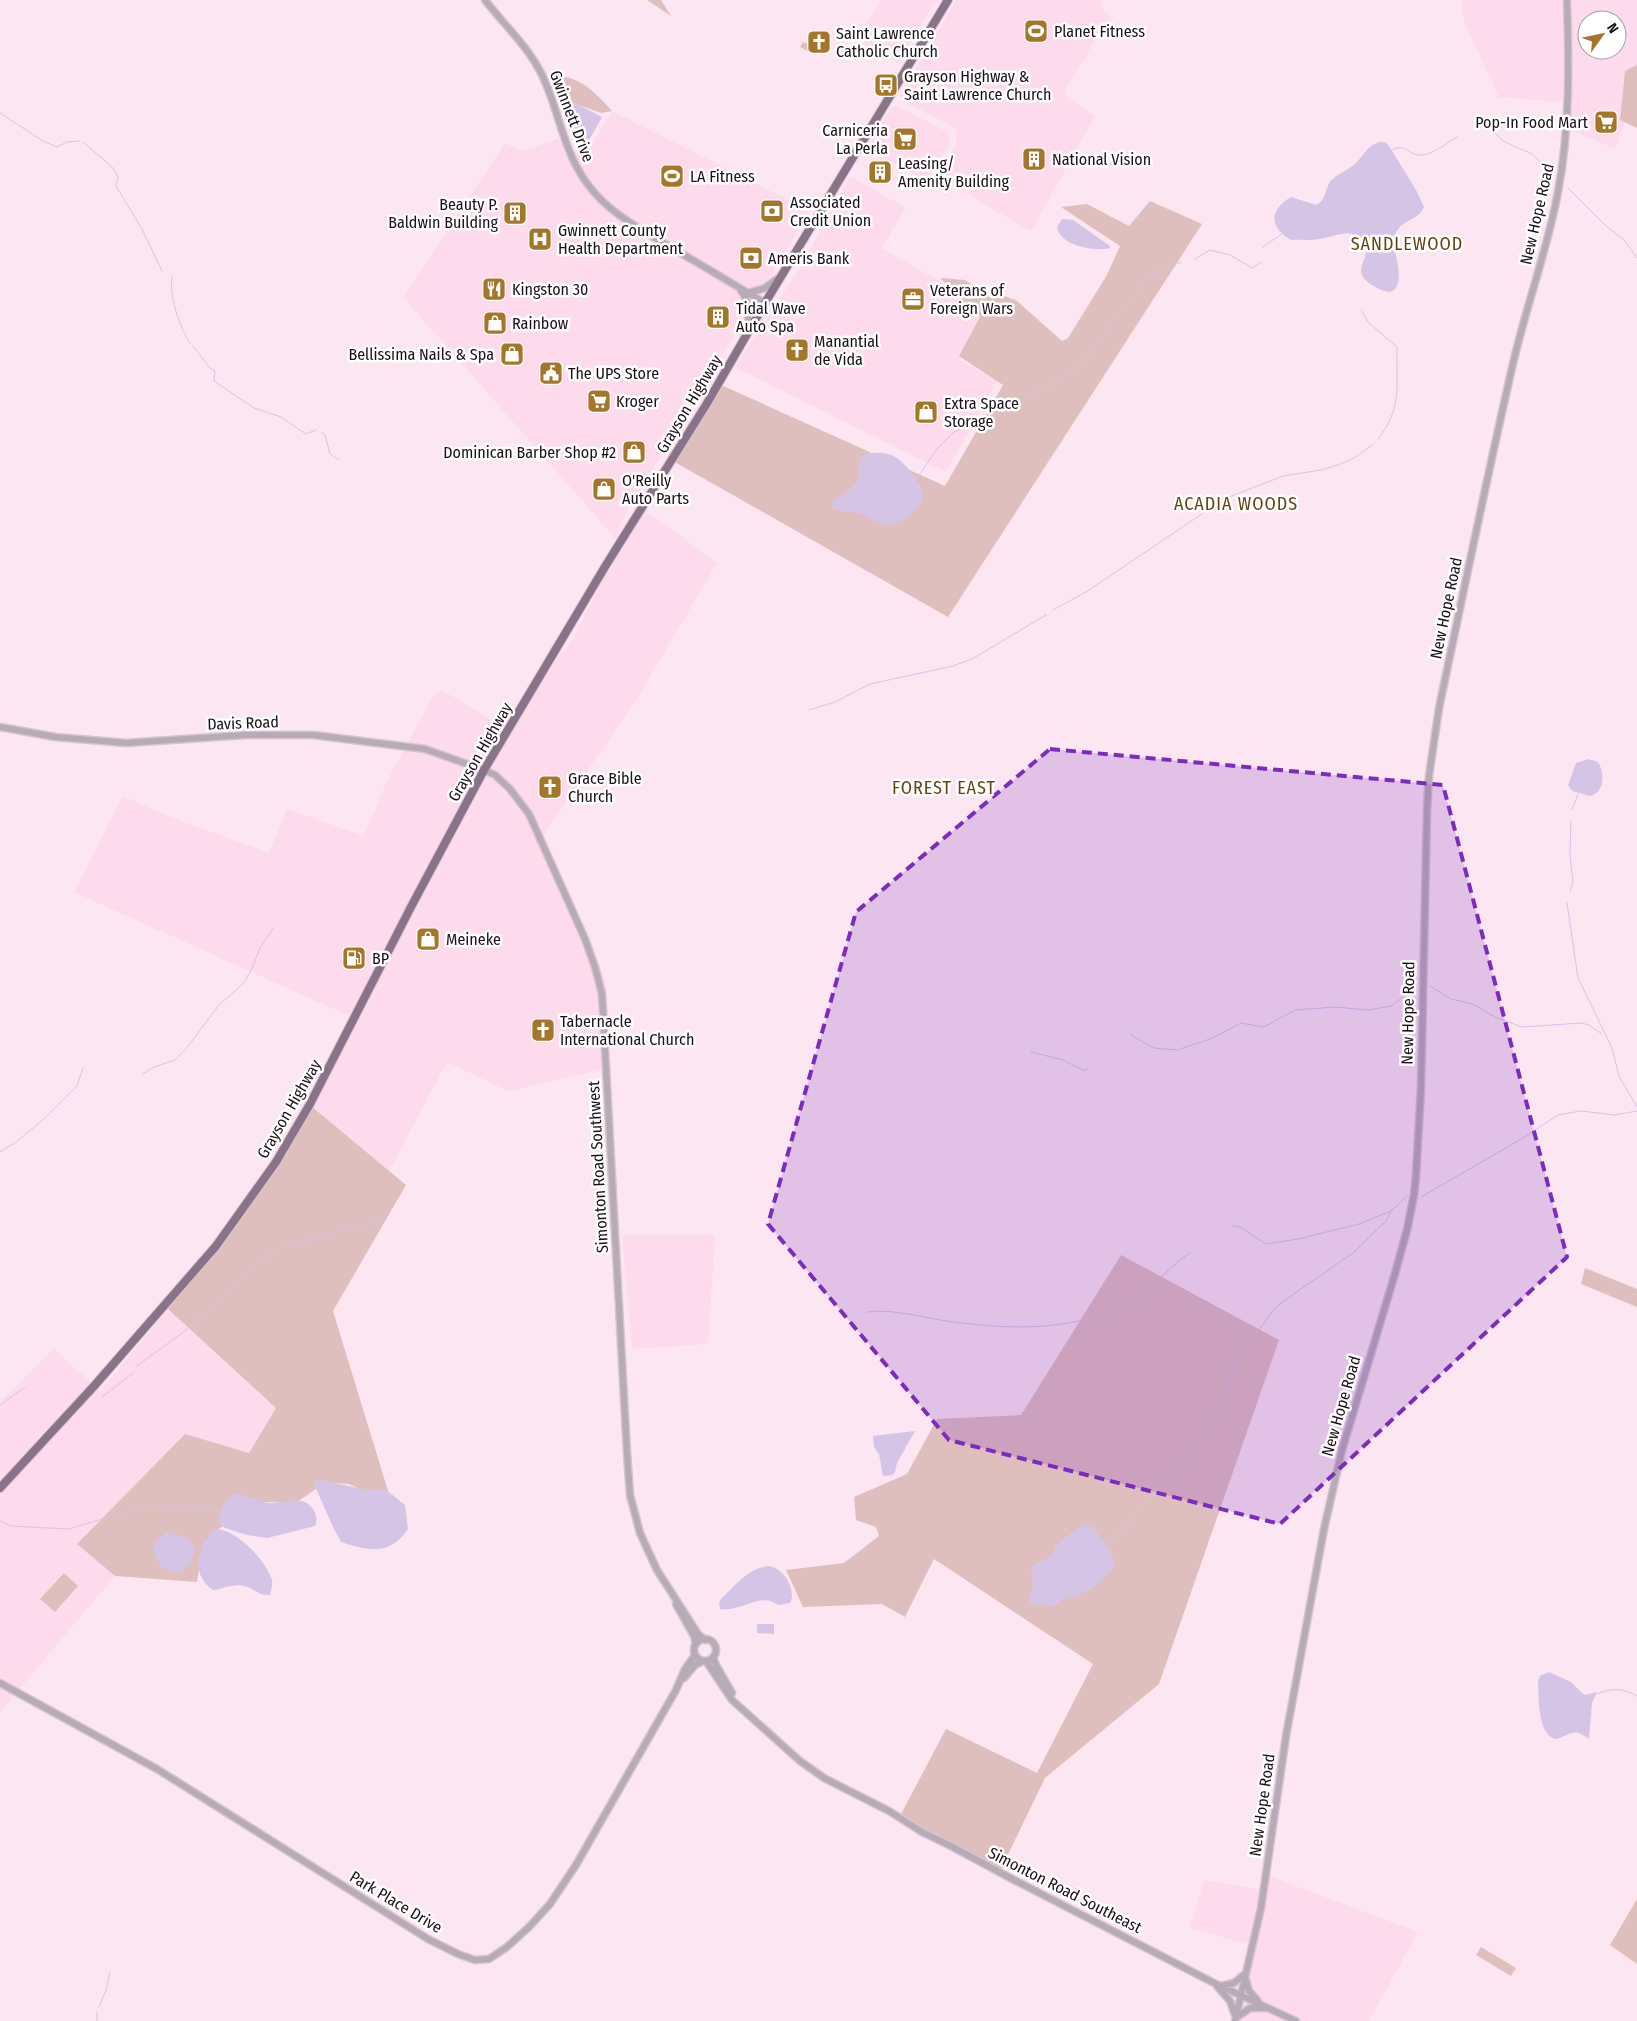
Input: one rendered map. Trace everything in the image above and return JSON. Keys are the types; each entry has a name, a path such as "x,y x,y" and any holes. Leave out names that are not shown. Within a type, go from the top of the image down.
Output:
{"main road":[{"name":"Grayson Highway","path":"0,1488 95,1385 216,1246 276,1162 310,1104 484,770 610,557 706,406 747,333 948,0"}],"street":[{"name":"Gwinnett Drive","path":"485,0 526,48 537,65 553,102 568,152 593,192 626,221 765,303"},
{"name":"New Hope Road","path":"1235,2019 1262,1902 1286,1736 1324,1529 1342,1450 1394,1277 1414,1195 1420,1097 1427,828 1434,738 1492,454 1514,357 1550,230 1558,194 1568,110 1567,0"},
{"path":"748,293 765,288 781,277"},
{"path":"735,285 745,296 748,303 747,333"},
{"name":"Davis Road","path":"0,727 55,737 126,743 245,736 313,735 425,749 484,770"},
{"name":"Simonton Road Southwest","path":"484,770 495,775 510,788 529,814 585,939 599,980 605,1027 630,1495 634,1515 648,1551 694,1636 696,1644"},
{"name":"Simonton Road Southwest","path":"670,1590 678,1599 698,1634 705,1640"},
{"path":"705,1640 714,1646 716,1665 737,1703 723,1687 712,1667 695,1654 696,1644 705,1640"},
{"name":"Park Place Drive","path":"0,1683 157,1768 428,1939 475,1960 489,1959 507,1947 550,1904 593,1838 695,1654"},
{"path":"704,1661 714,1657"},
{"name":"Park Place Drive","path":"681,1681 695,1665 704,1661"},
{"name":"Simonton Road Southeast","path":"737,1703 800,1761 824,1778 890,1811 922,1832 1214,1983 1296,2021"},
{"path":"1221,1986 1234,1983 1246,1974 1249,1991 1265,2007"},
{"path":"1214,1983 1230,2001 1235,2019 1242,2012 1250,2008 1265,2007"}],"highlighted area":[{"path":"1050,749 1443,785 1567,1257 1280,1524 949,1440 768,1224 856,912"}],"shaded area":[{"path":"647,0 661,0 671,16"},
{"path":"881,0 940,0 932,7 902,56 901,64 857,40"},
{"path":"956,0 1100,0 1103,9 1112,18 1096,39 1063,94 1095,116 1030,231 939,177 939,172 956,145 954,127 904,101 901,97"},
{"path":"1462,0 1563,0 1563,102 1499,97 1464,22"},
{"path":"1572,0 1637,0 1637,106 1625,122 1615,149 1576,132 1570,126"},
{"path":"803,42 816,48 813,54 800,47"},
{"path":"1637,65 1637,128 1620,120 1625,71"},
{"path":"561,76 583,84 596,94 612,111 601,113 565,100 551,81"},
{"path":"571,101 602,117 583,151 575,127"},
{"path":"897,106 949,133 950,143 926,181 867,148 891,108"},
{"path":"612,111 810,211 622,520 616,539 403,297 505,143 521,151 558,139 584,158"},
{"path":"1379,142 1385,142 1389,146 1416,190 1424,207 1417,216 1403,225 1396,234 1394,247 1399,276 1398,283 1390,292 1372,285 1362,275 1361,268 1366,251 1357,237 1347,233 1316,240 1291,240 1279,230 1275,218 1279,207 1291,197 1316,205 1320,203 1330,182 1353,166 1369,148"},
{"path":"850,176 906,208 881,248 988,309 960,360 997,381 946,472 735,367 799,269"},
{"path":"1150,201 1202,224 948,617 671,460 719,384 945,486 1003,385 959,356 980,317 940,278 965,280 992,299 1000,294 1017,301 1062,341 1068,338 1107,275 1120,246 1061,207 1087,204 1129,226"},
{"path":"1062,219 1073,220 1110,246 1110,248 1087,248 1064,239 1057,227"},
{"path":"868,453 886,453 894,456 914,476 924,493 916,510 906,519 888,525 859,513 832,508 831,504 849,491 855,484 861,458"},
{"path":"639,506 717,563 639,695 543,836 565,882 606,983 610,1068 508,1091 447,1062 389,1171 310,1105 354,1018 74,892 123,796 165,815 269,853 287,809 364,836 387,781 433,696 442,690 495,722 510,722 574,637"},
{"path":"1588,759 1598,762 1602,772 1602,782 1599,791 1590,796 1572,791 1568,785 1576,763"},
{"path":"310,1105 406,1185 333,1311 392,1504 349,1484 332,1483 316,1489 297,1502 265,1502 215,1531 202,1552 197,1582 115,1576 77,1544 185,1434 249,1453 276,1408 168,1309 284,1155"},
{"path":"622,1235 715,1235 708,1344 632,1349"},
{"path":"1121,1255 1279,1340 1159,1684 1045,1778 1001,1869 919,1826 901,1814 946,1729 1037,1773 1093,1664 934,1559 905,1617 882,1604 803,1607 786,1570 844,1563 879,1536 876,1527 856,1520 854,1497 907,1474 937,1419 1021,1415"},
{"path":"1585,1268 1637,1289 1637,1307 1581,1284"},
{"path":"168,1309 276,1408 249,1453 185,1435 78,1544 115,1576 0,1712 0,1494 2,1492 0,1489 0,1402 54,1349 100,1391"},
{"path":"915,1431 897,1463 895,1472 892,1475 883,1476 879,1454 874,1447 873,1436"},
{"path":"317,1479 362,1489 385,1489 405,1505 408,1529 394,1544 378,1549 360,1548 341,1542 314,1484"},
{"path":"235,1494 270,1503 300,1501 310,1506 315,1513 316,1524 315,1526 267,1538 247,1535 225,1528 218,1520 224,1504"},
{"path":"1083,1524 1093,1527 1109,1549 1115,1563 1112,1571 1095,1586 1078,1596 1067,1597 1052,1607 1042,1604 1032,1605 1029,1602 1033,1584 1031,1568 1051,1556 1056,1545"},
{"path":"215,1529 232,1534 257,1555 269,1572 272,1580 270,1595 240,1585 213,1590 206,1584 201,1577 199,1569 200,1552"},
{"path":"168,1532 188,1538 195,1550 191,1562 182,1572 170,1571 160,1565 155,1555 154,1543"},
{"path":"769,1566 780,1571 788,1580 792,1592 790,1603 778,1605 764,1600 735,1608 720,1609 719,1603 721,1599 743,1578 755,1570"},
{"path":"64,1573 78,1586 55,1612 40,1599"},
{"path":"757,1624 774,1624 774,1634 757,1633"},
{"path":"1549,1672 1571,1682 1585,1695 1597,1692 1592,1703 1589,1739 1575,1732 1555,1739 1545,1730 1540,1714 1538,1681 1540,1676"},
{"path":"1266,1875 1418,1932 1369,2021 1237,2021 1246,1991 1254,1946 1190,1928 1204,1880 1263,1890"},
{"path":"1637,1899 1637,1964 1610,1945"},
{"path":"1481,1947 1516,1968 1511,1976 1476,1955"}],"waterway":[{"path":"0,113 43,141 57,147 67,142 79,141"},
{"path":"1476,123 1486,119 1501,139 1529,152 1544,168 1547,178"},
{"path":"1392,150 1404,148 1413,154 1421,155 1435,151 1457,137"},
{"path":"83,142 112,167 118,177 116,186 142,229 162,271"},
{"path":"1568,188 1605,225 1624,240 1637,258"},
{"path":"1263,248 1282,233"},
{"path":"1195,259 1210,250 1230,255 1252,268 1262,262"},
{"path":"915,479 936,450 954,432 1014,405 1075,370 1096,347 1116,316 1128,307 1136,296 1141,280 1172,263 1181,263"},
{"path":"172,276 173,302 182,328 190,343"},
{"path":"1362,311 1368,322 1397,347 1395,406 1386,428 1378,439"},
{"path":"193,346 210,368 215,371 214,381 254,408 281,417 306,434 316,430"},
{"path":"322,433 325,435 330,454 339,460"},
{"path":"1053,610 1086,592 1224,499 1283,476 1321,470 1338,465 1354,458 1372,445"},
{"path":"809,710 835,702 870,684 953,666 972,659 1046,615"},
{"path":"1572,810 1578,794"},
{"path":"1570,891 1573,882 1570,856 1571,821"},
{"path":"1567,903 1578,978 1612,1048 1619,1076 1637,1107"},
{"path":"143,1074 154,1067 175,1060 186,1049 219,1005 243,984 251,971 260,948 273,928"},
{"path":"1430,986 1451,999 1473,1004 1495,1017 1522,1027 1581,1023 1589,1025 1602,1034"},
{"path":"1131,1035 1154,1048 1177,1050 1213,1038 1241,1023 1264,1027 1295,1010 1335,1007 1368,1010 1391,1006 1415,988"},
{"path":"1031,1052 1063,1060 1085,1071 1087,1068"},
{"path":"0,1152 16,1142 44,1119 77,1086 83,1068"},
{"path":"1421,1197 1523,1138 1558,1115 1581,1111 1615,1115 1637,1111"},
{"path":"1232,1226 1240,1227 1266,1244 1298,1239 1359,1224 1391,1211 1407,1196"},
{"path":"1106,1545 1190,1456 1224,1397 1237,1354 1243,1344 1259,1330 1274,1309 1353,1253 1386,1221 1391,1211"},
{"path":"137,1366 182,1333 228,1293 250,1269 278,1249 343,1229 382,1222"},
{"path":"867,1312 888,1311 977,1325 1024,1327 1070,1323 1114,1309 1135,1298 1191,1252"},
{"path":"102,1397 133,1373"},
{"path":"0,1405 25,1387"},
{"path":"0,1521 11,1526 68,1529 151,1505 179,1509 209,1508 221,1512"},
{"path":"1597,1694 1617,1690 1627,1691 1637,1696"},
{"path":"99,2007 106,1990 110,1972"},
{"path":"97,2012 97,2021"}],"place":[{"name":"Planet Fitness","path":"1036,31"},
{"name":"Saint Lawrence Catholic Church","path":"819,42"},
{"name":"Grayson Highway & Saint Lawrence Church","path":"886,85"},
{"name":"Pop-In Food Mart","path":"1606,122"},
{"name":"Carniceria La Perla","path":"905,139"},
{"name":"National Vision","path":"1034,159"},
{"name":"Leasing/ Amenity Building","path":"880,172"},
{"name":"LA Fitness","path":"672,176"},
{"name":"Associated Credit Union","path":"772,211"},
{"name":"Beauty P. Baldwin Building","path":"515,213"},
{"name":"Gwinnett County Health Department","path":"540,239"},
{"name":"Ameris Bank","path":"751,258"},
{"name":"Kingston 30","path":"494,289"},
{"name":"Veterans of Foreign Wars","path":"913,299"},
{"name":"Tidal Wave Auto Spa","path":"718,317"},
{"name":"Rainbow","path":"495,323"},
{"name":"Manantial de Vida","path":"797,350"},
{"name":"Bellissima Nails & Spa","path":"512,354"},
{"name":"The UPS Store","path":"551,373"},
{"name":"Kroger","path":"599,401"},
{"name":"Extra Space Storage","path":"926,412"},
{"name":"Dominican Barber Shop #2","path":"634,452"},
{"name":"O'Reilly Auto Parts","path":"604,489"},
{"name":"Grace Bible Church","path":"550,787"},
{"name":"Meineke","path":"428,939"},
{"name":"BP","path":"354,958"},
{"name":"Tabernacle International Church","path":"543,1030"}],"district":[{"name":"SANDLEWOOD","path":"1407,244"},
{"name":"ACADIA WOODS","path":"1236,504"},
{"name":"FOREST EAST","path":"944,788"}]}
